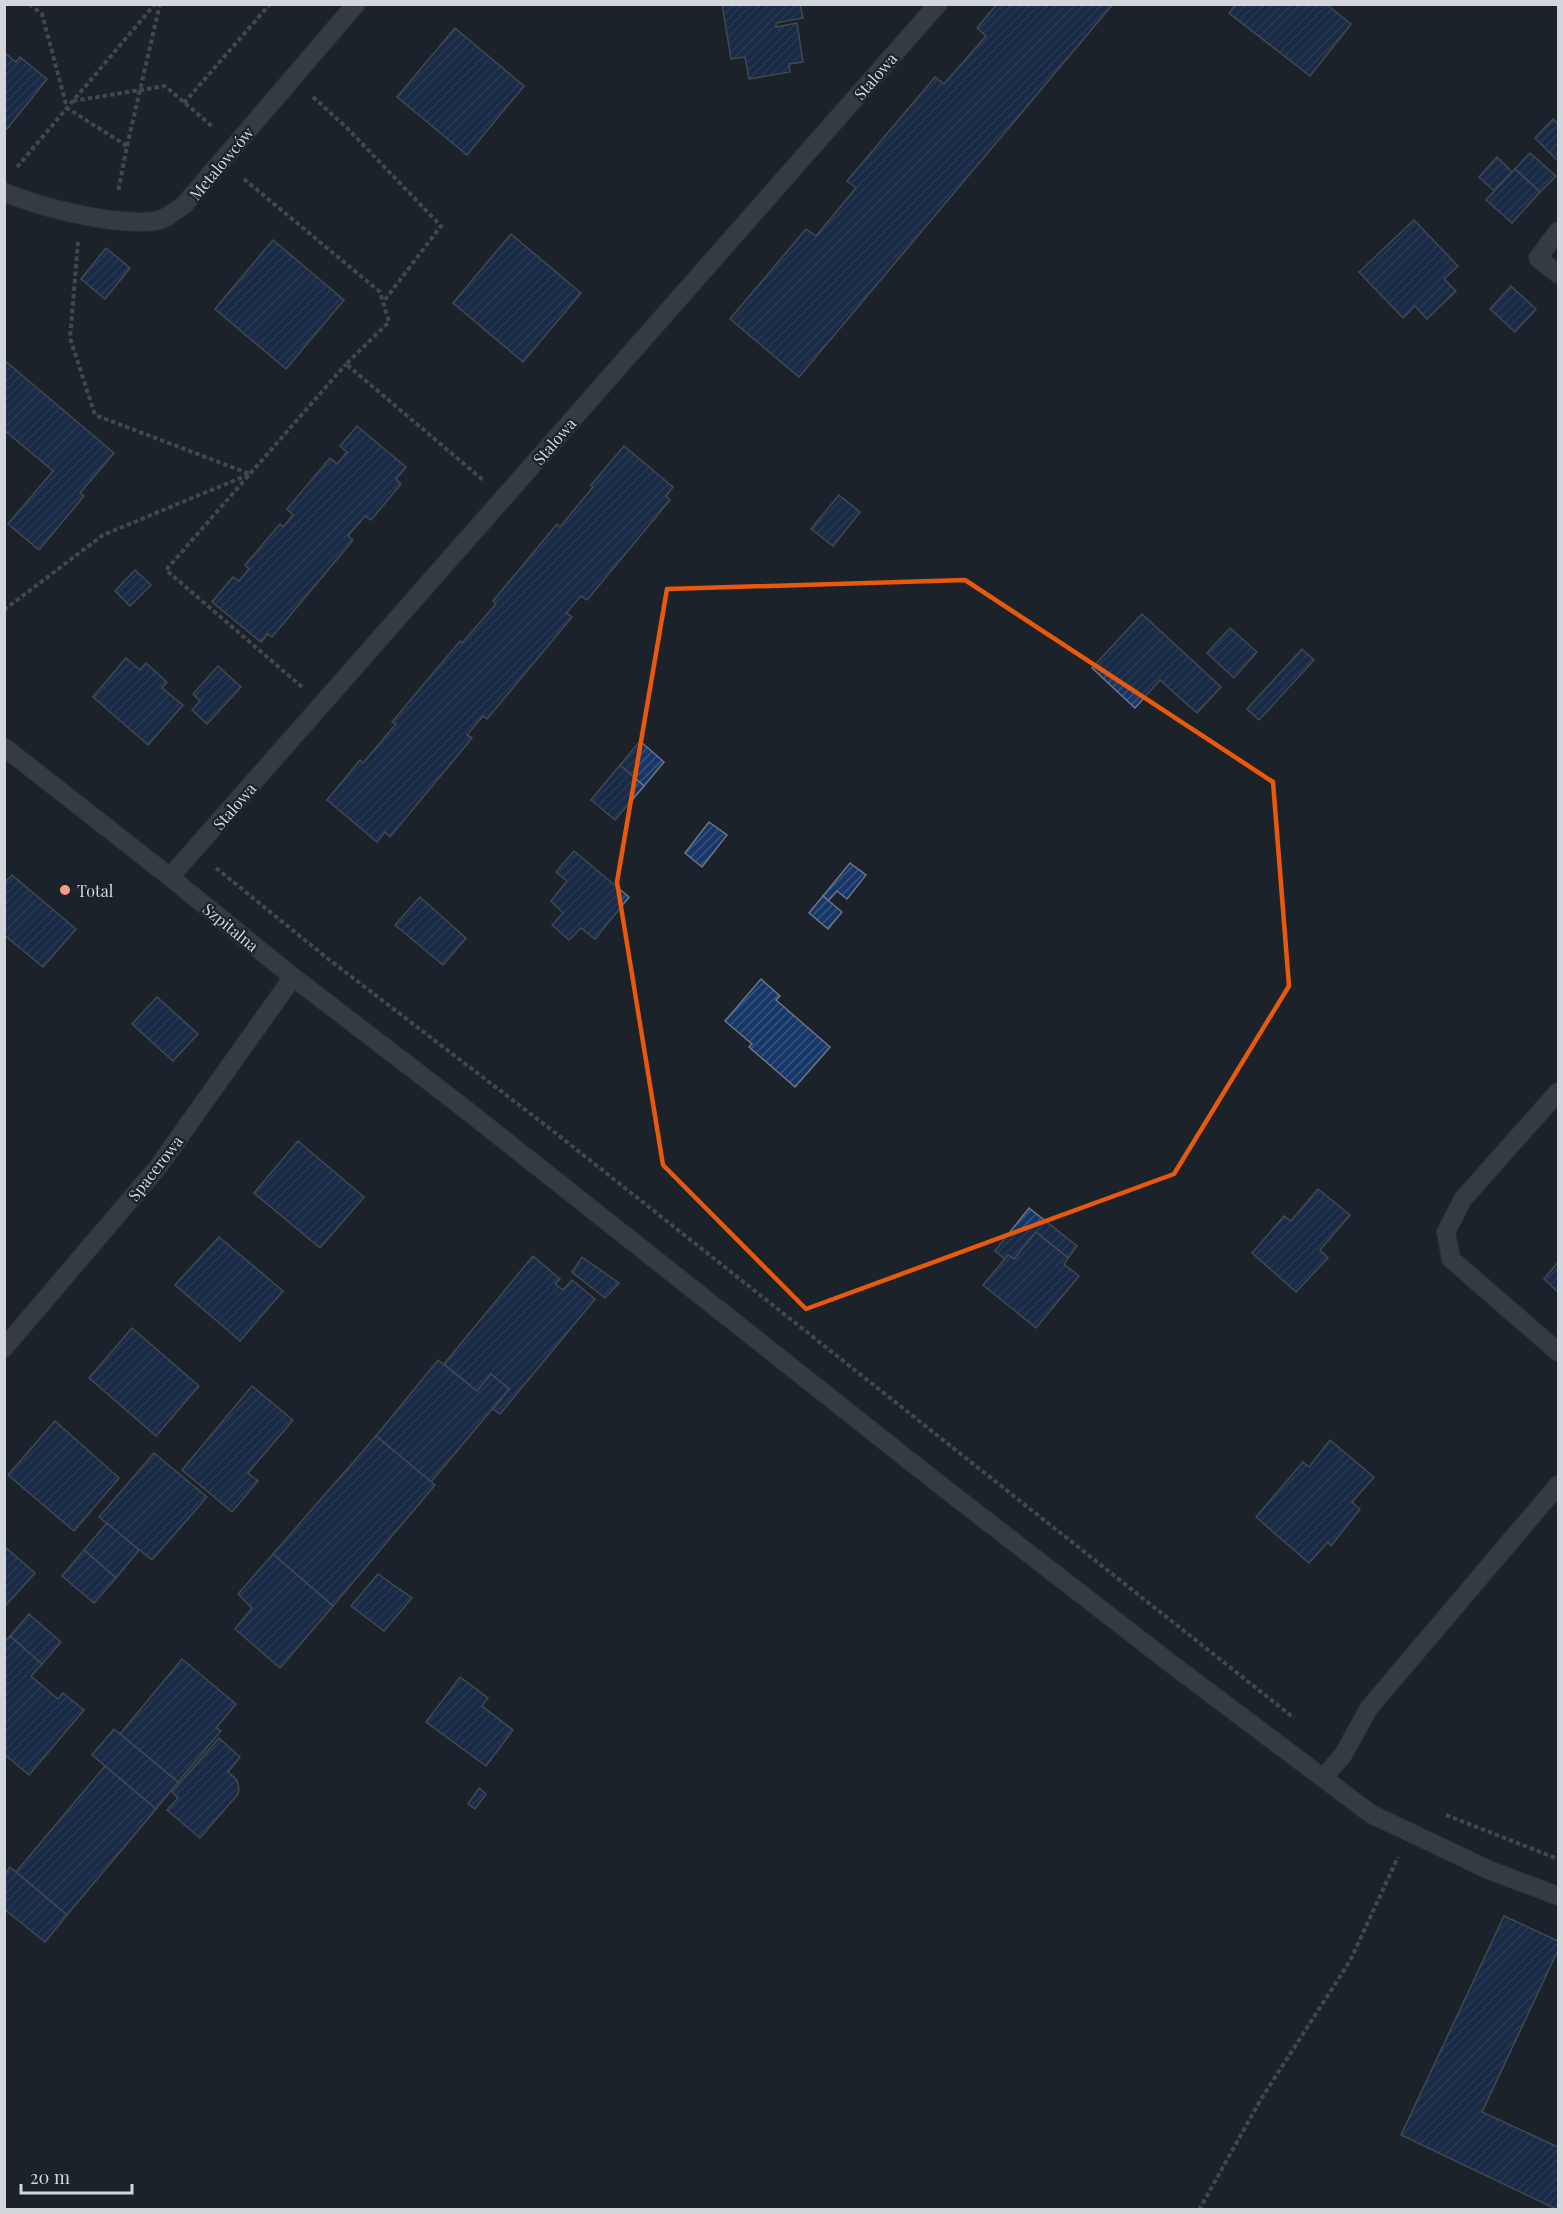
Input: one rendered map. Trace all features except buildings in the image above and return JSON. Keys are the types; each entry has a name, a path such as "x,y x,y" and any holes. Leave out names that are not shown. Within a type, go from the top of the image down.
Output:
{"street":[{"name":"Metalowców","path":"4,192 26,201 81,214 113,219 158,221 184,205 356,4"},
{"name":"Stalowa","path":"170,877 938,4"},
{"path":"1558,231 1538,258 1558,274"},
{"name":"Szpitalna","path":"4,747 920,1470 1371,1814 1489,1870 1558,1896"},
{"name":"Spacerowa","path":"4,1348 158,1167 293,977"},
{"path":"1558,1092 1463,1199 1446,1232 1451,1259 1558,1352"},
{"path":"1323,1778 1343,1755 1369,1708 1558,1485"}],"path":[{"path":"29,4 42,14 67,108 127,146"},
{"path":"11,173 155,4"},
{"path":"113,219 159,4"},
{"path":"184,103 270,4"},
{"path":"292,79 347,128 441,226 383,302"},
{"path":"72,101 165,86 235,146"},
{"path":"222,162 380,292 389,322 346,364 166,570 323,705"},
{"path":"81,214 70,338 95,415 250,474"},
{"path":"346,364 505,498"},
{"path":"4,610 103,535 250,474"},
{"path":"195,850 327,958 553,1131 1296,1719"},
{"path":"1443,1815 1558,1859"},
{"path":"1199,2210 1261,2099 1350,1962 1410,1832"}],"highlighted area":[{"path":"965,580 1273,782 1289,986 1174,1174 806,1309 663,1165 617,882 667,589"}],"place":[{"name":"Total","path":"65,890"}]}
